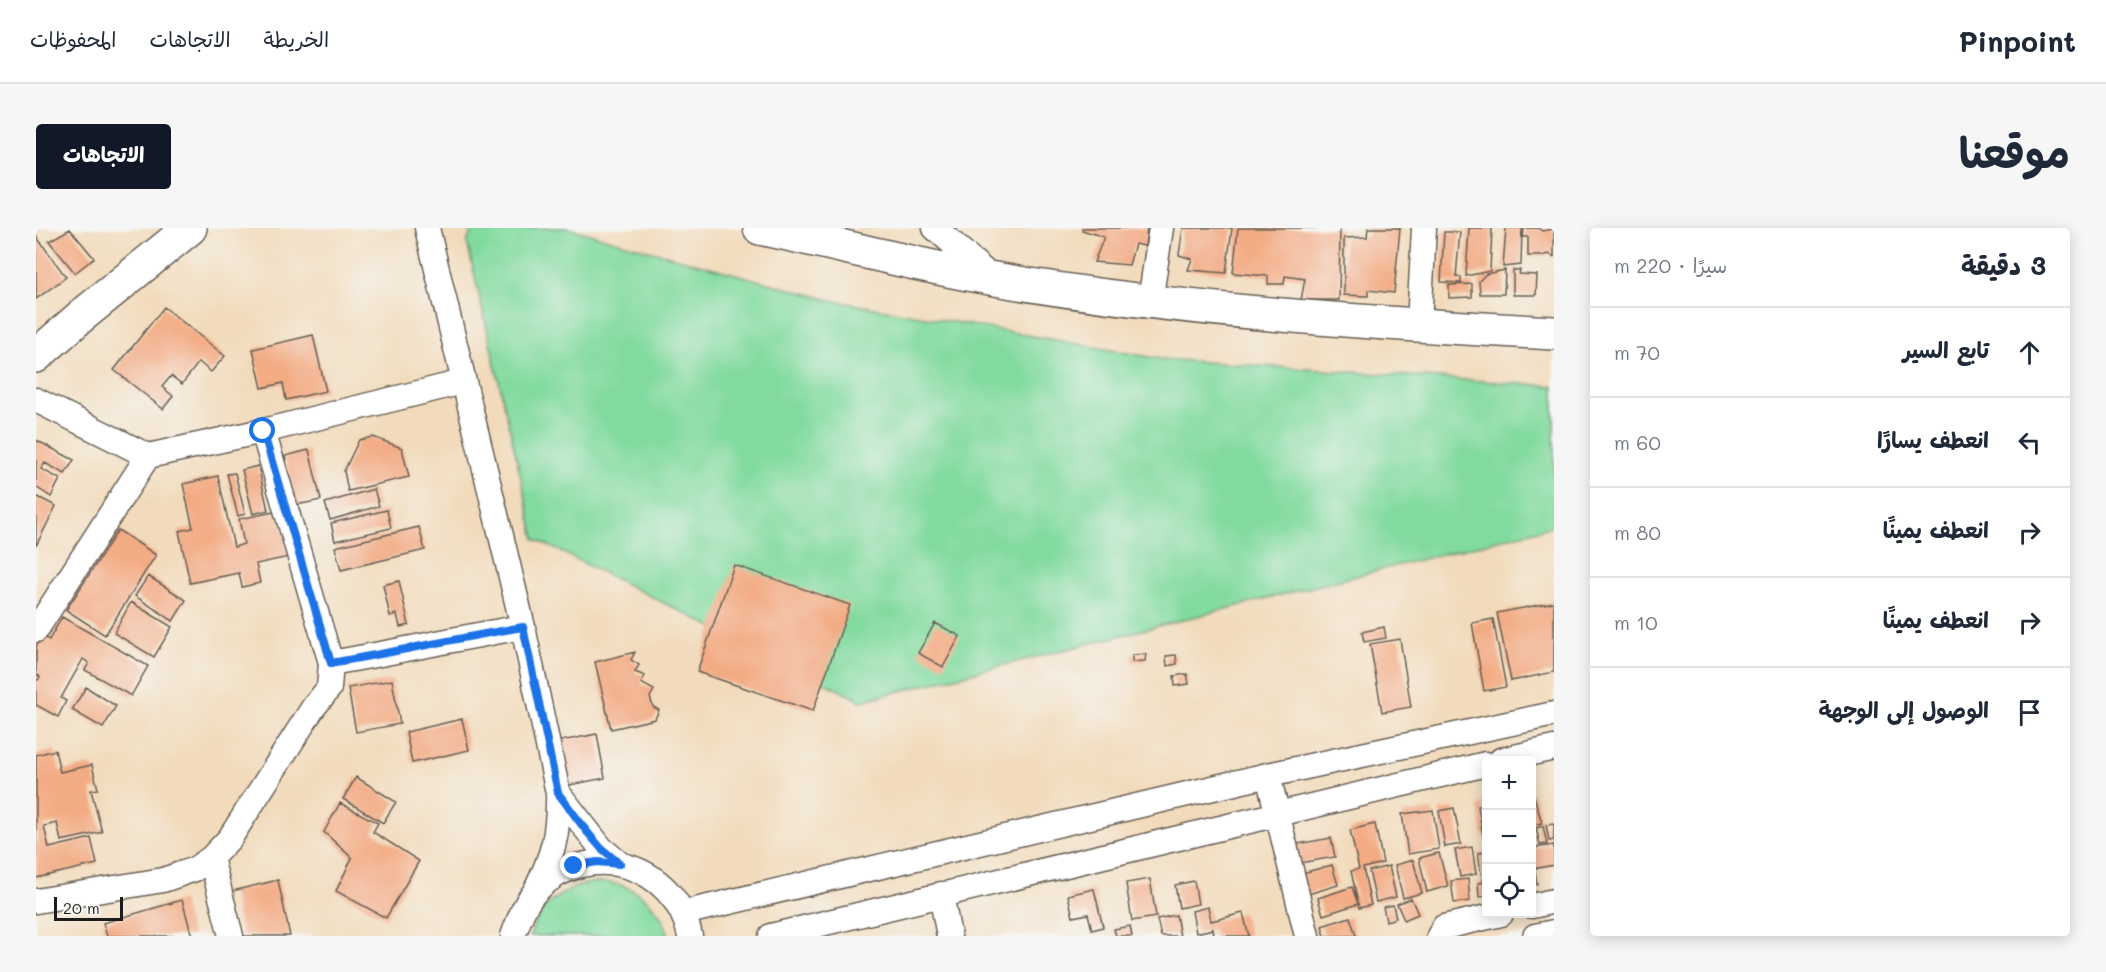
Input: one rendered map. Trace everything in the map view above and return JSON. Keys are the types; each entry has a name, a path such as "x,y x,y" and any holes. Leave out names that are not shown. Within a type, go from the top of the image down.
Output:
{"main road":[{"path":"36,356 190,228"},
{"path":"760,228 993,279 1150,302 1419,326 1554,333"}],"street":[{"path":"417,228 433,259"},
{"path":"427,228 523,627 558,793 559,814 554,849 535,892 521,913 513,936"},
{"path":"935,228 993,279"},
{"path":"1150,302 1161,228"},
{"path":"1419,326 1424,228"},
{"path":"36,400 148,456 263,431 463,382"},
{"path":"36,901 163,880 195,869 211,858 242,822 313,708 329,688 331,663 263,431"},
{"path":"36,630 148,456"},
{"path":"331,663 390,653 448,639 523,627"},
{"path":"535,892 553,877 574,866 597,862 620,864 650,876 674,899 686,925 1268,776 1554,714"},
{"path":"1519,756 1554,748"},
{"path":"771,936 1482,765"},
{"path":"1268,776 1307,936"},
{"path":"558,793 601,848 620,864"},
{"path":"211,858 231,936"},
{"path":"941,894 949,936"},
{"path":"1536,905 1554,901"},
{"path":"1443,933 1489,918"},
{"path":"1535,936 1554,932"}],"green space":[{"path":"473,228 568,228 830,300 1161,359 1554,386 1554,526 861,701 535,539 467,242"},
{"path":"589,883 613,883 641,895 661,917 669,936 530,936 539,915 552,901 568,891"}],"building":[{"path":"1082,228 1147,228 1145,246 1135,244 1129,265 1094,262 1104,237 1082,230"},
{"path":"1183,228 1232,228 1226,273 1188,270 1192,259 1179,255"},
{"path":"1238,228 1340,228 1339,300 1301,300 1305,279 1285,276 1284,284 1268,284 1268,276 1233,273"},
{"path":"1368,228 1400,228 1394,293 1368,290 1368,296 1344,295 1344,238 1367,237"},
{"path":"1469,228 1492,228 1490,271 1466,276"},
{"path":"1506,228 1522,228 1521,265 1503,267"},
{"path":"1524,228 1538,228 1542,231 1554,229 1554,257 1549,254 1528,256 1528,237 1523,237"},
{"path":"70,229 94,258 75,273 49,241"},
{"path":"1444,232 1460,232 1456,277 1461,277 1461,283 1441,282"},
{"path":"36,236 66,277 36,299"},
{"path":"1505,270 1504,294 1480,294 1479,281 1486,274"},
{"path":"1513,270 1520,270 1519,274 1537,275 1536,295 1513,295"},
{"path":"1472,284 1472,297 1449,298 1449,285"},
{"path":"164,307 225,356 211,372 199,362 182,384 171,376 162,387 173,396 163,409 114,370"},
{"path":"313,335 326,391 286,400 283,383 262,388 253,349"},
{"path":"373,437 402,448 409,477 348,491 344,471 359,440"},
{"path":"36,440 74,460 65,474 45,463 41,469 60,479 51,497 36,487"},
{"path":"309,450 321,500 296,505 285,456"},
{"path":"258,466 268,510 253,514 242,470"},
{"path":"235,473 245,514 238,516 227,474"},
{"path":"218,476 234,547 244,544 239,519 279,511 289,557 256,564 260,583 242,587 239,573 190,583 179,531 193,528 183,484"},
{"path":"374,489 379,506 330,520 325,503"},
{"path":"36,496 56,506 36,546"},
{"path":"387,510 391,528 335,541 331,523"},
{"path":"419,527 425,550 341,570 335,547"},
{"path":"118,530 156,555 105,635 66,610"},
{"path":"734,565 850,605 813,711 697,672"},
{"path":"148,576 186,600 173,621 135,596"},
{"path":"399,581 409,625 400,627 397,614 390,616 383,585"},
{"path":"131,602 172,627 154,657 114,633"},
{"path":"1554,602 1554,672 1511,681 1497,613"},
{"path":"62,617 148,666 131,696 85,670 89,663 83,659 61,698 66,701 58,717 36,705 36,680 40,677 36,674 36,647 42,636 49,640"},
{"path":"1493,619 1506,687 1484,691 1472,623"},
{"path":"935,623 960,636 943,667 918,653"},
{"path":"1384,627 1386,638 1364,642 1362,632"},
{"path":"1400,639 1411,707 1382,712 1370,644"},
{"path":"635,652 631,660 639,665 635,672 645,676 641,683 654,690 650,697 653,707 659,710 655,719 611,729 595,662"},
{"path":"1146,654 1145,661 1132,662 1132,655"},
{"path":"1176,655 1177,664 1167,666 1166,656"},
{"path":"1187,674 1189,684 1175,686 1174,676"},
{"path":"392,680 400,724 356,732 348,688"},
{"path":"86,687 116,706 103,728 72,710"},
{"path":"462,719 469,750 412,763 406,732"},
{"path":"597,734 605,778 564,786 556,742"},
{"path":"55,750 60,772 92,765 98,789 91,790 102,832 61,841 57,823 44,826 49,848 91,838 97,864 36,878 36,755"},
{"path":"356,777 396,802 383,823 343,799"},
{"path":"340,803 378,823 373,832 419,861 386,918 336,891 352,858 324,832"},
{"path":"1536,803 1542,823 1536,824"},
{"path":"1482,805 1482,830 1478,806"},
{"path":"1454,808 1461,844 1445,847 1439,811"},
{"path":"1433,810 1439,849 1408,854 1402,814"},
{"path":"1375,824 1383,863 1363,868 1371,905 1359,908 1351,871 1359,869 1350,830"},
{"path":"1554,824 1554,840 1549,841 1546,825"},
{"path":"1543,826 1547,844 1540,845 1536,828"},
{"path":"1331,838 1335,857 1300,863 1297,844"},
{"path":"1554,845 1554,865 1536,868 1536,847"},
{"path":"1472,847 1476,874 1460,877 1455,850"},
{"path":"1482,852 1482,880 1478,853"},
{"path":"1439,853 1448,886 1427,892 1419,858"},
{"path":"1413,860 1422,893 1403,898 1395,865"},
{"path":"1332,865 1338,885 1305,895 1299,874"},
{"path":"1389,866 1396,897 1376,902 1369,871"},
{"path":"1150,879 1156,917 1132,921 1126,883"},
{"path":"1468,879 1470,901 1454,903 1451,881"},
{"path":"278,880 290,936 242,936 232,891"},
{"path":"1194,881 1198,904 1179,908 1175,885"},
{"path":"1482,882 1482,897 1479,897 1478,883"},
{"path":"1352,887 1358,904 1323,915 1318,898"},
{"path":"1094,889 1103,927 1092,930 1088,914 1073,917 1068,895"},
{"path":"1411,898 1418,914 1404,920 1397,904"},
{"path":"182,900 192,936 107,936 103,923"},
{"path":"1393,905 1396,918 1386,921 1383,907"},
{"path":"1208,907 1211,921 1243,913 1249,936 1214,936 1213,929 1196,933 1192,911"},
{"path":"1176,915 1180,936 1161,936 1157,919"},
{"path":"1350,917 1356,936 1325,936 1322,926"},
{"path":"1130,926 1132,936 1116,936 1114,929"}],"route":[{"path":"263,431 331,663 390,653 448,639 523,627 558,793 601,848 620,864 597,862 574,866"}]}
